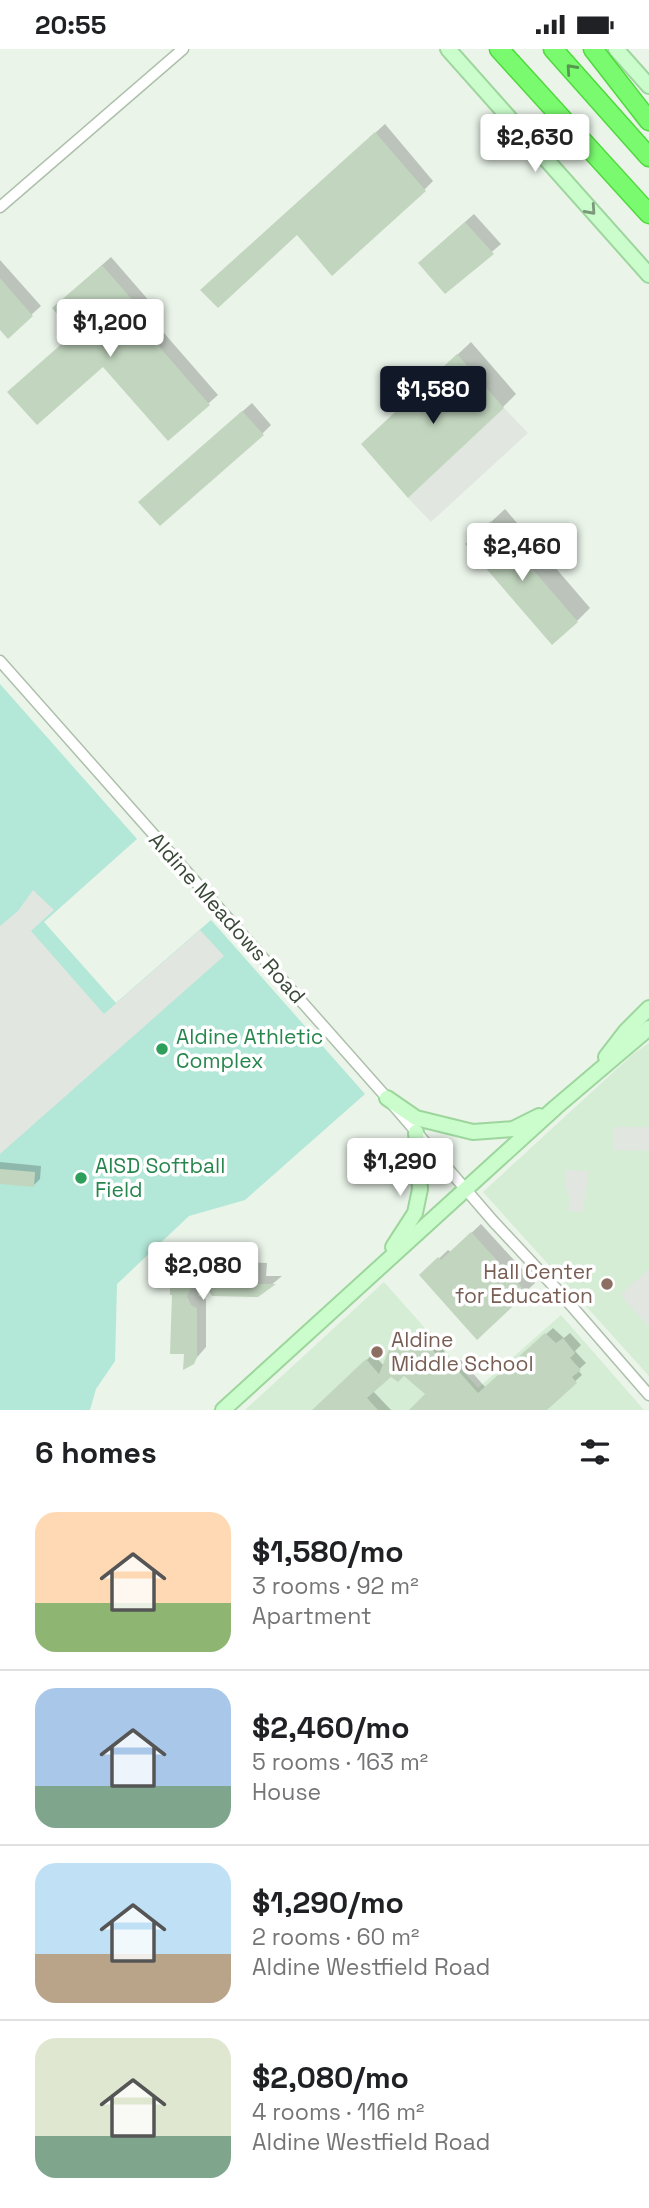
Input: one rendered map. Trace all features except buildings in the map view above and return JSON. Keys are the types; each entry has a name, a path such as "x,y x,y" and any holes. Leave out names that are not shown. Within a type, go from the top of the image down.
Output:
{"highway":[{"path":"499,49 649,214"},
{"path":"553,49 649,157"},
{"path":"593,49 649,121"}],"main road":[{"path":"447,49 649,275"},
{"path":"616,49 649,86"},
{"path":"587,1081 626,1031 649,1008"},
{"path":"223,1410 556,1107 649,1028"},
{"path":"387,1098 416,1118 473,1132 513,1129 556,1107"},
{"path":"383,1263 415,1213 420,1189 416,1132"}],"street":[{"path":"0,207 183,49"},
{"name":"Aldine Meadows Road","path":"0,661 649,1395"}],"shaded area":[{"path":"504,408 528,433 431,522 408,498"},
{"name":"Aldine Athletic Complex","path":"0,684 137,839 44,922 116,1003 211,920 365,1094 245,1200 189,1216 117,1284 115,1361 96,1389 90,1410 0,1410"},
{"path":"33,890 54,910 31,931 104,1014 200,930 224,956 0,1154 0,926 18,911"},
{"name":"Hall Center for Education","path":"649,1043 649,1376 483,1192 633,1054"},
{"path":"613,1127 649,1127 649,1151 613,1150"},
{"path":"566,1170 589,1171 583,1212 568,1211 570,1201 565,1183"},
{"path":"649,1269 649,1327 620,1295"},
{"name":"Aldine Middle School","path":"384,1282 478,1388 561,1315 644,1410 245,1410"}],"place":[{"name":"Aldine Athletic Complex","path":"162,1049"},
{"name":"AISD Softball Field","path":"81,1178"},
{"name":"Hall Center for Education","path":"607,1284"},
{"name":"Aldine Middle School","path":"377,1352"}]}
